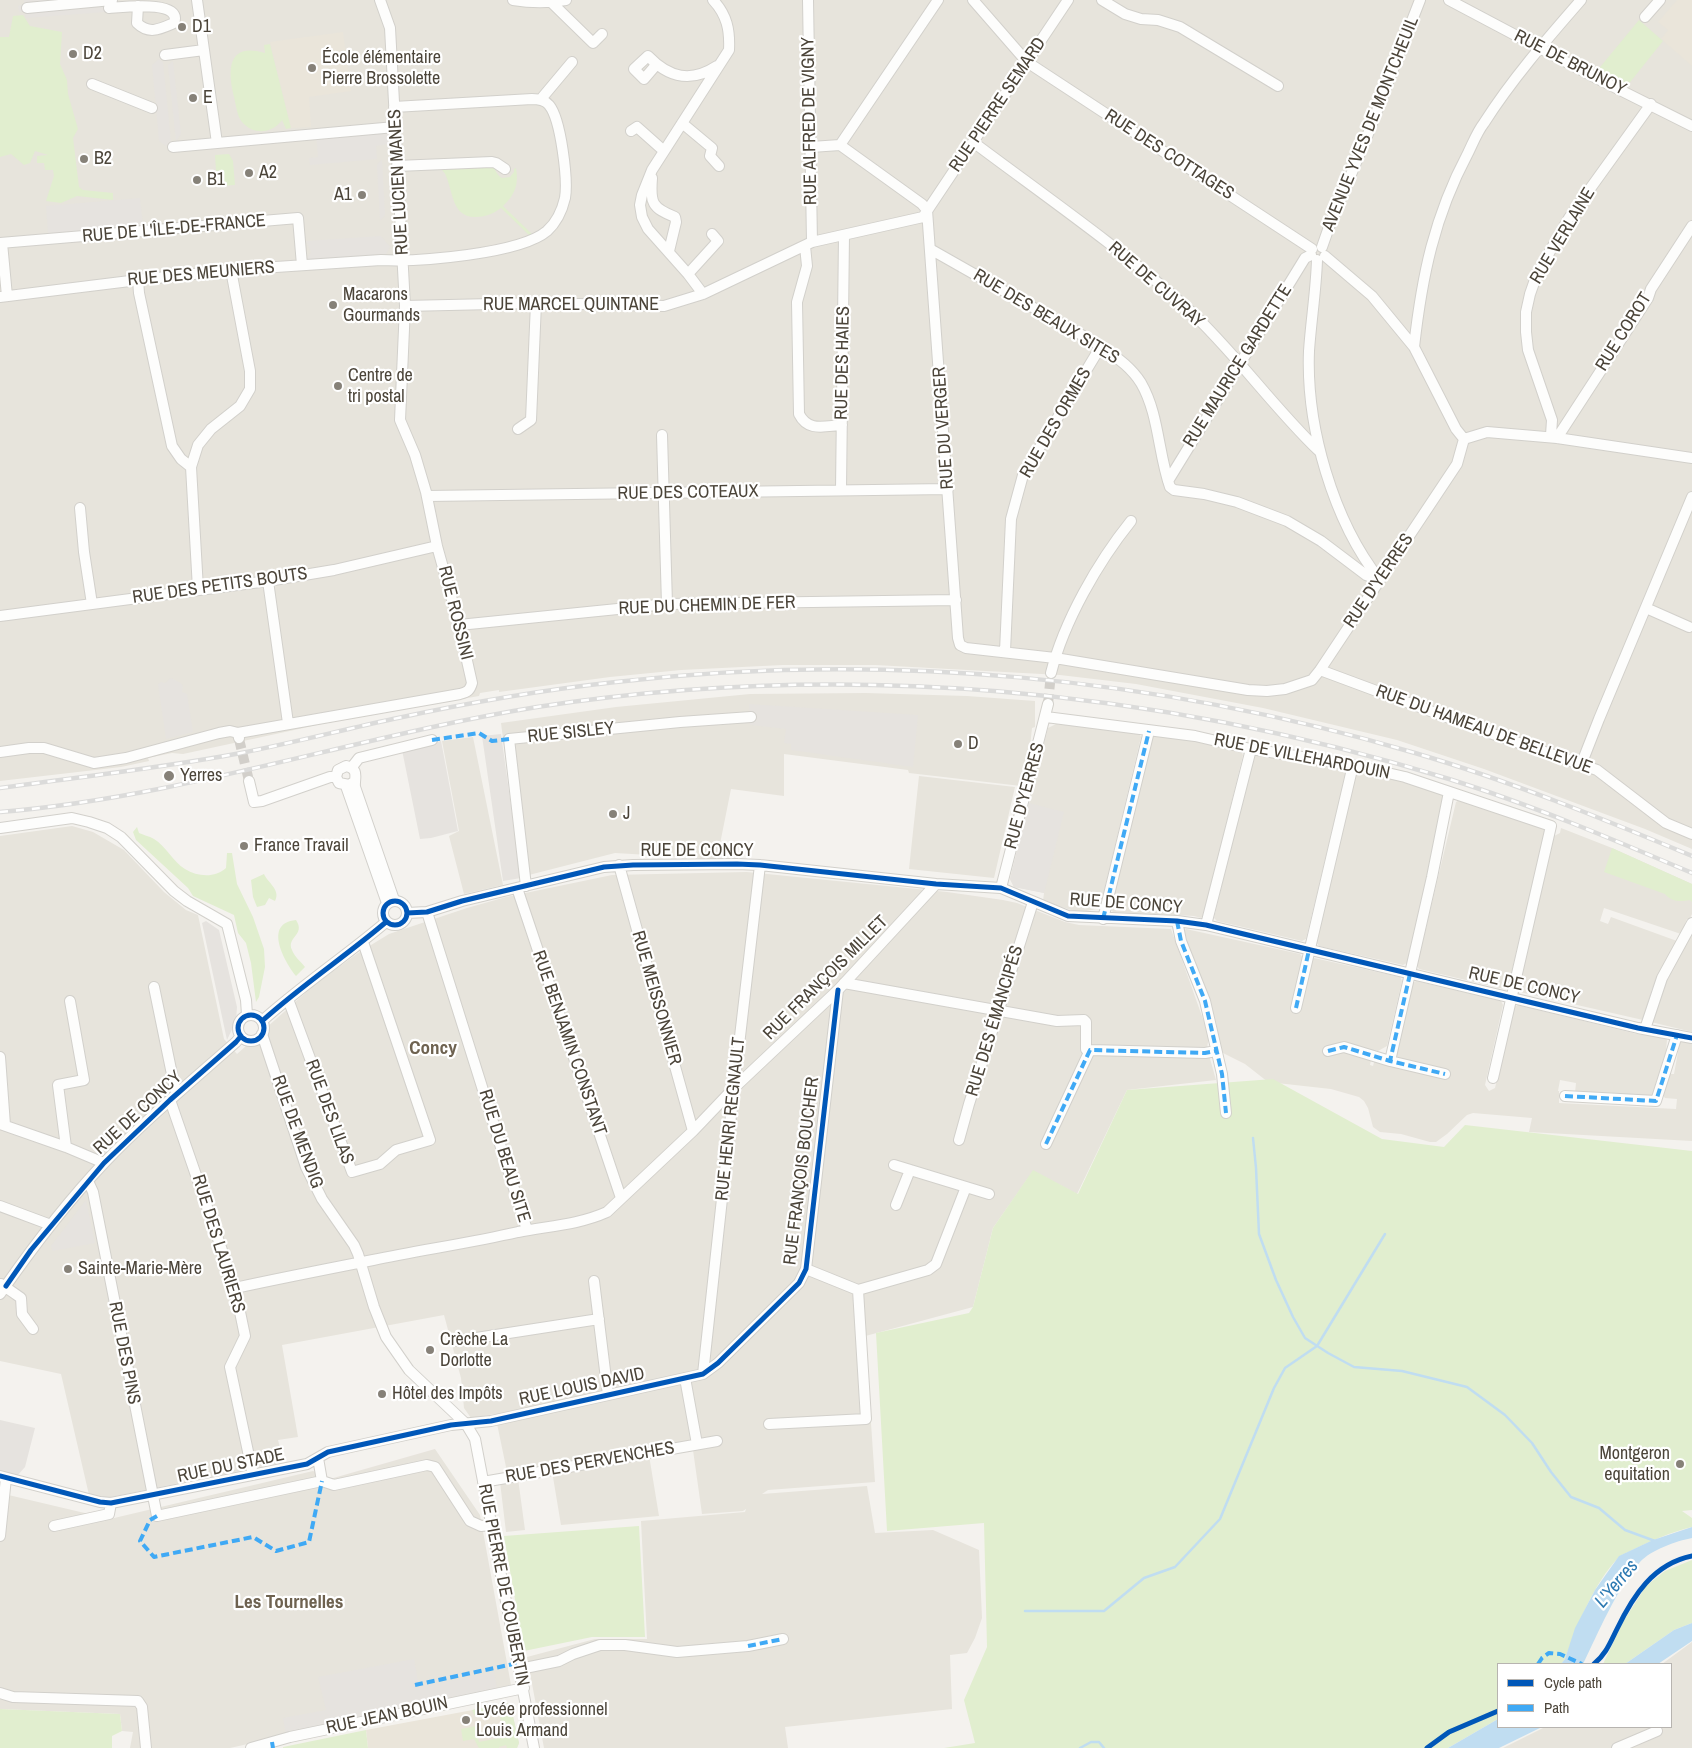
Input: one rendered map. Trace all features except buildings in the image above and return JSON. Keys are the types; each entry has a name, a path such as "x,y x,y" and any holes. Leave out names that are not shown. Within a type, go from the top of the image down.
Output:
{"street":[{"path":"28,8 112,0 109,8 138,6"},
{"path":"197,0 217,143"},
{"name":"RUE LUCIEN MANES","path":"380,0 390,28 405,306"},
{"path":"514,0 530,3 566,0"},
{"path":"703,294 669,251 648,229 642,217 640,205 642,194 652,170 729,50 730,37 722,10 713,0"},
{"name":"RUE ALFRED DE VIGNY","path":"808,0 811,147 807,266 798,302 799,414 803,422 810,426 842,425"},
{"path":"840,145 938,0"},
{"name":"RUE DES COTTAGES","path":"973,0 1027,62 1317,253 1372,296 1414,347 1456,429 1464,439"},
{"name":"RUE PIERRE SEMARD","path":"927,210 1068,0"},
{"path":"1102,0 1125,14 1141,19 1158,20 1180,27 1278,86"},
{"name":"AVENUE YVES DE MONTCHEUIL","path":"1317,253 1368,134 1420,0"},
{"name":"RUE DE BRUNOY","path":"1449,0 1600,80 1692,126"},
{"path":"1414,347 1426,265 1438,222 1453,182 1483,124 1540,48 1581,0"},
{"path":"1646,17 1660,0"},
{"path":"552,2 593,43 602,34"},
{"path":"165,55 204,50"},
{"path":"394,107 541,99 572,62"},
{"path":"656,65 678,76 689,76 705,73 722,62"},
{"path":"92,84 152,108"},
{"name":"RUE DES MEUNIERS","path":"3,296 230,270 381,260 403,261 471,254 512,246 537,238 557,220 565,195 562,146 554,113 548,104 541,99"},
{"name":"RUE VERLAINE","path":"1556,438 1551,435 1552,420 1528,350 1526,312 1530,294 1537,274 1569,218 1651,104"},
{"path":"682,123 712,148"},
{"path":"174,147 395,127"},
{"path":"631,131 637,127 664,151"},
{"path":"717,138 710,156 719,166"},
{"name":"RUE DE CUVRAY","path":"973,142 1107,242 1186,307 1240,363 1319,451"},
{"path":"811,147 840,145 922,204 927,210"},
{"path":"397,166 492,162 504,169"},
{"path":"652,170 651,196 656,207 675,218 676,222 669,251"},
{"name":"RUE MARCEL QUINTANE","path":"405,306 536,303 664,306 703,294 808,244 923,217 927,210"},
{"name":"RUE DU VERGER","path":"927,210 960,645"},
{"name":"RUE DE L'ÎLE-DE-FRANCE","path":"1,243 298,218 302,265"},
{"name":"RUE COROT","path":"1556,438 1648,298 1651,289 1692,226"},
{"path":"688,274 718,241 712,234"},
{"name":"RUE DES HAIES","path":"841,490 844,235"},
{"path":"1,243 3,296"},
{"name":"RUE DES BEAUX SITES","path":"930,249 1101,346 1124,362 1140,382 1150,404 1169,484"},
{"path":"1317,253 1309,353 1312,402 1319,451 1353,539 1356,552 1353,564"},
{"name":"RUE MAURICE GARDETTE","path":"1169,484 1240,363 1305,258 1317,253"},
{"path":"198,589 191,467 198,445 225,416 240,406 250,389 250,370 230,270"},
{"path":"138,280 139,293 172,446 181,459 191,467"},
{"path":"518,429 531,420 536,303"},
{"name":"RUE ROSSINI","path":"0,752 44,748 94,763 149,752 219,733 230,732 239,736 288,723 467,692 471,689 472,683 459,625 437,546 427,496 415,456 400,420 405,306"},
{"name":"RUE DES ORMES","path":"1005,651 1011,519 1023,475 1101,346"},
{"path":"1552,420 1562,423 1567,422"},
{"path":"1464,439 1487,432 1556,438 1692,458"},
{"path":"662,435 667,604"},
{"name":"RUE D'YERRES","path":"960,645 966,648 1055,658 1248,690 1285,690 1312,680 1457,464 1464,439"},
{"path":"1169,484 1174,490 1204,494 1237,502 1287,521 1321,541 1366,575 1380,580"},
{"name":"RUE DES COTEAUX","path":"427,496 948,489"},
{"path":"1581,765 1692,497"},
{"path":"80,508 92,604"},
{"path":"1051,673 1073,614 1114,543 1131,521"},
{"path":"1353,539 1380,580"},
{"name":"RUE DES PETITS BOUTS","path":"0,616 268,581 334,570 437,546"},
{"path":"268,581 288,723"},
{"name":"RUE DU CHEMIN DE FER","path":"459,625 667,604 956,600"},
{"path":"1646,608 1689,627"},
{"name":"RUE DU HAMEAU DE BELLEVUE","path":"1320,670 1597,770 1666,823 1692,834"},
{"name":"RUE D'YERRES","path":"1001,888 1048,704"},
{"name":"RUE SISLEY","path":"522,887 509,739 750,717"},
{"name":"RUE DE VILLEHARDOUIN","path":"1046,717 1194,736 1252,749 1353,765 1405,777 1551,826 1512,998"},
{"path":"1103,919 1149,731"},
{"path":"352,768 359,758 432,740"},
{"path":"1206,925 1252,749"},
{"path":"1296,1008 1353,765"},
{"path":"336,777 340,768 346,766 352,768 356,776 350,784"},
{"path":"249,781 254,802 262,801 330,776 336,777"},
{"path":"336,777 339,783 350,784"},
{"path":"350,784 391,902"},
{"path":"1390,1061 1432,877 1449,792"},
{"path":"0,828 72,818 107,828 121,837 174,891 187,901 227,924 246,1000 247,1015 256,1016 262,1020 264,1027 262,1034 254,1040 247,1040 241,1036"},
{"name":"RUE DE CONCY","path":"262,1020 386,922 398,924 404,920 407,913 427,912 462,901 604,867 619,865 760,865 936,884 1001,888 1068,916 1178,921 1206,925 1645,1029 1692,1038"},
{"name":"RUE MEISSONNIER","path":"619,865 693,1131"},
{"name":"RUE HENRI REGNAULT","path":"704,1374 760,865"},
{"name":"RUE FRANÇOIS MILLET","path":"527,1230 571,1224 592,1219 606,1212 693,1131 734,1088 841,986 936,884"},
{"name":"RUE BENJAMIN CONSTANT","path":"522,887 621,1198"},
{"path":"391,902 404,905 407,913"},
{"path":"386,922 382,910 391,902"},
{"name":"RUE DES ÉMANCIPÉS","path":"959,1140 1033,902"},
{"name":"RUE DU BEAU SITE","path":"235,1288 476,1242 527,1230 427,912"},
{"path":"1178,921 1180,941 1205,1001 1222,1074 1226,1113"},
{"path":"1645,1029 1662,978 1692,923"},
{"name":"RUE DES LILAS","path":"288,999 352,1172 380,1164 396,1150 430,1140 363,942"},
{"path":"841,986 916,996 1058,1021 1084,1020 1086,1022 1086,1049 1090,1050 1205,1054 1216,1051"},
{"name":"RUE FRANÇOIS BOUCHER","path":"704,1374 718,1363 798,1283 806,1269 841,986"},
{"name":"RUE DES LAURIERS","path":"154,987 174,1084 174,1097 235,1288 246,1336 230,1367 253,1475"},
{"path":"1493,1078 1512,998"},
{"path":"66,1147 58,1085 84,1080 70,1001"},
{"name":"RUE DE CONCY","path":"2,1288 51,1225 104,1163 236,1042 241,1036 239,1023 247,1015"},
{"name":"RUE DE MENDIG","path":"262,1034 306,1167 322,1199 354,1245 382,1328 392,1347 413,1374 466,1424"},
{"path":"1565,1096 1656,1101 1676,1035"},
{"path":"1328,1052 1344,1047 1390,1061 1445,1074"},
{"path":"1046,1144 1090,1050"},
{"path":"0,1057 3,1125 66,1147 104,1163"},
{"path":"894,1165 988,1194"},
{"path":"896,1205 910,1170"},
{"name":"RUE DES PINS","path":"88,1181 93,1192 157,1516 322,1481"},
{"path":"806,1269 858,1290 928,1270 936,1264 966,1187"},
{"path":"0,1206 51,1225"},
{"path":"594,1281 608,1396"},
{"path":"2,1288 21,1298 22,1314 33,1329"},
{"path":"769,1424 866,1419 858,1290"},
{"path":"457,1341 599,1319"},
{"name":"RUE LOUIS DAVID","path":"466,1424 491,1421 704,1374"},
{"name":"RUE DES PERVENCHES","path":"685,1378 697,1444"},
{"name":"RUE DU STADE","path":"3,1477 100,1502 111,1503 307,1464 328,1452 451,1425 466,1424"},
{"name":"RUE PIERRE DE COUBERTIN","path":"466,1424 475,1439 534,1748"},
{"name":"RUE DES PERVENCHES","path":"483,1482 717,1441"},
{"path":"318,1458 322,1481 334,1485 427,1465 435,1467 470,1521 481,1526 491,1525"},
{"path":"0,1536 3,1477"},
{"path":"54,1526 109,1514 111,1503"},
{"path":"520,1669 559,1661 600,1645 625,1645 678,1652 748,1646 784,1639"},
{"name":"RUE JEAN BOUIN","path":"251,1748 297,1735 524,1688"},
{"path":"0,1693 13,1697 138,1702 142,1707 146,1748"},
{"path":"1617,1748 1639,1744 1656,1731"}],"shaded area":[{"path":"0,0 1692,0 1692,849 1645,829 1484,769 1397,740 1263,708 1136,684 1060,675 875,665 783,665 681,670 610,677 499,692 499,690 480,693 479,696 322,724 183,754 172,753 148,758 149,761 121,767 0,781"},
{"path":"24,0 112,0 106,12 26,18 25,11 19,12 18,6 24,4"},
{"path":"1677,0 1692,0 1692,66 1661,39 1668,30 1658,22"},
{"name":"École élémentaire Pierre Brossolette","path":"343,32 351,91 309,97 311,127 291,128 270,42"},
{"path":"159,59 163,62 171,141 166,146 159,141 152,65"},
{"path":"173,61 181,134 176,141 168,65"},
{"path":"388,124 388,144 376,146 377,159 310,165 309,158 318,157 316,133"},
{"path":"382,159 385,215 380,221 377,165"},
{"path":"140,198 144,234 49,245 46,206"},
{"path":"381,236 390,247 386,254 306,260 311,252 306,241"},
{"path":"171,678 181,683 183,686 182,692 187,694 193,732 166,739 158,684 161,682 165,683"},
{"path":"866,693 967,696 1035,701 1035,727 1032,728 1029,755 1021,786 909,773 908,770 784,754 784,796 731,789 717,859 615,853 521,877 501,723 616,707 750,694"},
{"path":"749,704 918,715 913,767 791,750 791,744 784,743 786,729 750,725"},
{"path":"1056,724 1138,732 1141,737 1100,908 1087,911 1074,911 1043,901 1044,893 1014,887 1010,879 1048,728"},
{"path":"501,734 521,878 503,881 482,736"},
{"path":"1156,734 1240,749 1243,755 1204,915 1201,918 1194,916 1113,912 1110,909 1151,737"},
{"path":"473,737 503,885 464,894 449,836 459,831 442,741"},
{"path":"441,741 458,831 420,839 402,750"},
{"path":"1258,753 1343,767 1346,772 1306,939 1302,941 1217,921 1214,918 1253,756"},
{"path":"1361,770 1380,773 1443,793 1445,798 1407,963 1403,965 1319,946 1316,942 1356,773"},
{"path":"919,776 1015,787 994,878 909,869"},
{"path":"1461,799 1542,827 1545,831 1508,987 1504,989 1419,969 1417,966 1456,802"},
{"path":"1029,803 1064,812 1044,893 1014,887 1010,879"},
{"path":"72,826 93,832 124,850 164,892 186,910 198,915 224,1039 237,1054 313,986 358,953 389,934 506,897 612,875 747,872 947,892 1003,900 1017,903 1065,922 1079,925 1171,929 1209,1036 1207,1048 1216,1080 1127,1090 1077,1194 1033,1171 993,1228 973,1307 858,1338 862,1408 871,1423 875,1482 768,1490 762,1494 867,1486 875,1533 933,1530 979,1550 982,1618 967,1653 950,1655 952,1709 785,1727 788,1748 544,1748 527,1657 595,1639 647,1639 641,1521 745,1512 746,1509 743,1511 702,1514 692,1443 648,1449 659,1516 561,1525 551,1465 517,1471 525,1530 506,1532 500,1482 506,1467 495,1414 471,1418 464,1408 461,1378 444,1315 282,1345 298,1437 278,1440 284,1462 106,1498 89,1495 61,1374 0,1361 0,836"},
{"path":"1561,828 1612,848 1692,884 1692,914 1689,920 1687,919 1681,934 1604,908 1600,921 1608,924 1611,917 1677,941 1652,989 1643,1020 1520,992 1518,989 1554,836 1560,833"},
{"path":"206,921 219,930 237,1007 236,1021 227,1040 202,923"},
{"path":"1186,929 1300,954 1303,958 1291,1007 1298,1012 1310,960 1314,958 1400,977 1402,981 1387,1046 1378,1051 1373,1050 1370,1065 1373,1066 1375,1059 1393,1066 1413,983 1416,981 1501,1001 1503,1005 1485,1085 1489,1091 1495,1088 1514,1007 1518,1005 1637,1034 1665,1037 1667,1040 1666,1051 1652,1095 1648,1097 1575,1093 1576,1083 1560,1080 1558,1091 1559,1103 1676,1109 1677,1099 1665,1098 1663,1095 1670,1074 1674,1074 1680,1041 1692,1042 1692,1141 1529,1132 1532,1118 1473,1113 1467,1115 1436,1142 1401,1134 1380,1132 1373,1127 1368,1108 1359,1097 1331,1089 1268,1082 1245,1064 1221,1052 1216,1022 1182,933"},
{"path":"1692,931 1692,1032 1651,1022 1660,993"},
{"path":"86,1200 95,1243 53,1251 51,1246"},
{"path":"0,1420 35,1428 25,1467 17,1476 0,1472"},
{"path":"435,1449 480,1515 511,1685 230,1748 130,1748 133,1732 122,1731 120,1714 0,1709 0,1493 110,1519 313,1471 330,1479"},
{"path":"1692,1642 1692,1748 1503,1748 1543,1728 1672,1728 1672,1663 1663,1663"},
{"path":"414,1659 419,1687 494,1672 497,1688 286,1735 283,1718 326,1710 318,1677"},
{"name":"Lycée professionnel Louis Armand","path":"510,1703 519,1743 517,1748 368,1748 366,1730"}],"green space":[{"path":"23,15 30,26 62,32 60,64 67,80 68,94 78,129 73,138 79,187 83,190 113,193 113,200 77,196 61,203 46,201 54,176 53,170 45,170 44,163 37,163 37,156 48,155 35,151 30,163 24,165 11,154 0,157 0,37 9,37 13,16"},
{"path":"1639,20 1663,41 1627,86 1596,72"},
{"path":"270,44 291,128 286,129 282,120 274,128 258,131 247,126 239,117 232,87 231,68 233,60 237,55 244,51 265,53 264,45"},
{"path":"229,154 233,161 235,185 217,186 215,155"},
{"path":"491,164 502,178 510,177 516,168 517,179 515,189 511,198 503,206 533,235 530,236 501,208 489,215 467,216 462,213 454,202 445,175 440,167"},
{"path":"137,827 139,833 158,842 181,866 195,874 217,874 226,868 227,853 232,853 237,884 253,917 264,949 265,967 259,997 256,1002 251,963 246,943 238,933 234,915 193,896 188,888 136,840 133,832"},
{"path":"1612,848 1692,884 1692,902 1690,900 1673,900 1665,894 1604,872"},
{"path":"264,874 275,890 276,897 275,901 269,898 265,905 257,907 253,897 251,880"},
{"path":"296,920 299,929 291,946 294,954 305,967 296,976 282,952 278,935 280,928 286,923"},
{"path":"1273,1079 1382,1139 1444,1147 1465,1125 1692,1151 1692,1510 1682,1511 1692,1518 1692,1527 1654,1540 1618,1558 1609,1568 1594,1592 1562,1663 1497,1663 1497,1720 1448,1748 944,1748 975,1743 964,1700 987,1647 984,1523 887,1531 876,1333 969,1313 973,1307 993,1228 1033,1170 1078,1194 1127,1090"},
{"path":"639,1526 645,1637 592,1637 524,1651 504,1536"},
{"path":"1692,1560 1692,1623 1674,1630 1626,1663 1603,1663 1623,1622 1646,1586 1665,1571"},
{"path":"510,1703 519,1743 517,1748 507,1748 506,1745 499,1748 479,1748 474,1739 463,1741 461,1729 476,1726 479,1742 504,1737 499,1710 474,1715 472,1710"},
{"path":"0,1709 120,1714 122,1731 112,1736 112,1748 0,1748"},
{"path":"366,1730 368,1748 283,1748 283,1747"}],"water":[{"name":"L'Yerres","path":"1692,1527 1692,1538 1657,1550 1640,1562 1608,1611 1583,1663 1562,1663 1565,1659 1575,1628 1595,1590 1619,1556 1653,1540"},
{"path":"1692,1623 1692,1641 1659,1663 1626,1663 1674,1630"},
{"path":"1497,1720 1497,1728 1540,1728 1499,1748 1448,1748"}],"waterway":[{"path":"1253,1138 1259,1234 1276,1280 1305,1338 1354,1367 1402,1371 1467,1387 1505,1415 1532,1443 1551,1472 1571,1497 1599,1508 1625,1530 1655,1541"},
{"path":"1025,1611 1104,1611 1144,1578 1175,1567 1220,1519 1274,1388 1285,1368 1317,1346 1385,1234"},
{"path":"1080,1748 1091,1742 1099,1742 1104,1748"}],"tunnel":[{"path":"1048,704 1051,673"},
{"path":"239,739 249,781"}],"railway":[{"path":"0,788 211,758 449,708 588,685 717,673 818,669 919,671 1019,677 1119,689 1219,705 1318,727 1415,753 1486,776 1589,814 1692,856"},
{"path":"0,812 68,804 203,780 470,719 537,707 652,693 767,686 882,685 997,691 1112,704 1225,723 1338,748 1449,779 1511,800 1602,835 1692,873"}],"marked path":[{"path":"1103,919 1149,731"},
{"path":"432,740 479,733 492,741 509,739"},
{"path":"1177,921 1181,941 1205,1001 1222,1074 1226,1113"},
{"path":"1296,1008 1309,950"},
{"path":"1410,974 1390,1061 1445,1074"},
{"path":"1565,1096 1656,1101 1677,1035"},
{"path":"1328,1051 1344,1047 1390,1061"},
{"path":"1046,1144 1090,1050 1205,1053 1216,1051"},
{"path":"157,1516 150,1520 140,1541 154,1557 253,1537 276,1551 309,1542 322,1481"},
{"path":"748,1646 783,1639"},
{"path":"1539,1663 1549,1653 1560,1654 1580,1663"},
{"path":"415,1685 518,1663"},
{"path":"272,1742 273,1748"}],"cycle path":[{"path":"407,913 427,912 462,901 604,867 633,865 760,865 936,884 1001,888 1068,916 1177,921 1206,925 1638,1028 1692,1038"},
{"path":"395,901 404,904 407,913 404,922 395,925 386,922 383,913 386,904 395,901"},
{"path":"262,1021 386,922"},
{"path":"0,1476 100,1502 111,1503 307,1464 328,1452 451,1425 491,1421 703,1374 718,1363 799,1283 806,1269 838,990"},
{"path":"251,1015 260,1019 264,1028 260,1037 251,1041 242,1037 238,1028 242,1019 251,1015"},
{"path":"6,1286 31,1250 104,1163 241,1036"},
{"path":"1595,1663 1605,1652 1630,1605 1646,1583 1666,1566 1692,1556"},
{"path":"1427,1748 1449,1732 1497,1711"}],"place":[{"name":"D1","path":"182,27"},
{"name":"D2","path":"73,54"},
{"name":"École élémentaire Pierre Brossolette","path":"312,68"},
{"name":"E","path":"193,98"},
{"name":"B2","path":"84,159"},
{"name":"A2","path":"249,173"},
{"name":"B1","path":"197,180"},
{"name":"A1","path":"362,195"},
{"name":"Macarons Gourmands","path":"333,305"},
{"name":"Centre de tri postal","path":"338,386"},
{"name":"D","path":"958,744"},
{"name":"Yerres","path":"169,776"},
{"name":"J","path":"613,814"},
{"name":"France Travail","path":"244,846"},
{"name":"Sainte-Marie-Mère","path":"68,1269"},
{"name":"Crèche La Dorlotte","path":"430,1350"},
{"name":"Hôtel des Impôts","path":"382,1394"},
{"name":"Montgeron equitation","path":"1680,1464"},
{"name":"Lycée professionnel Louis Armand","path":"466,1720"}],"district":[{"name":"Concy","path":"433,1049"},
{"name":"Les Tournelles","path":"289,1603"}]}
